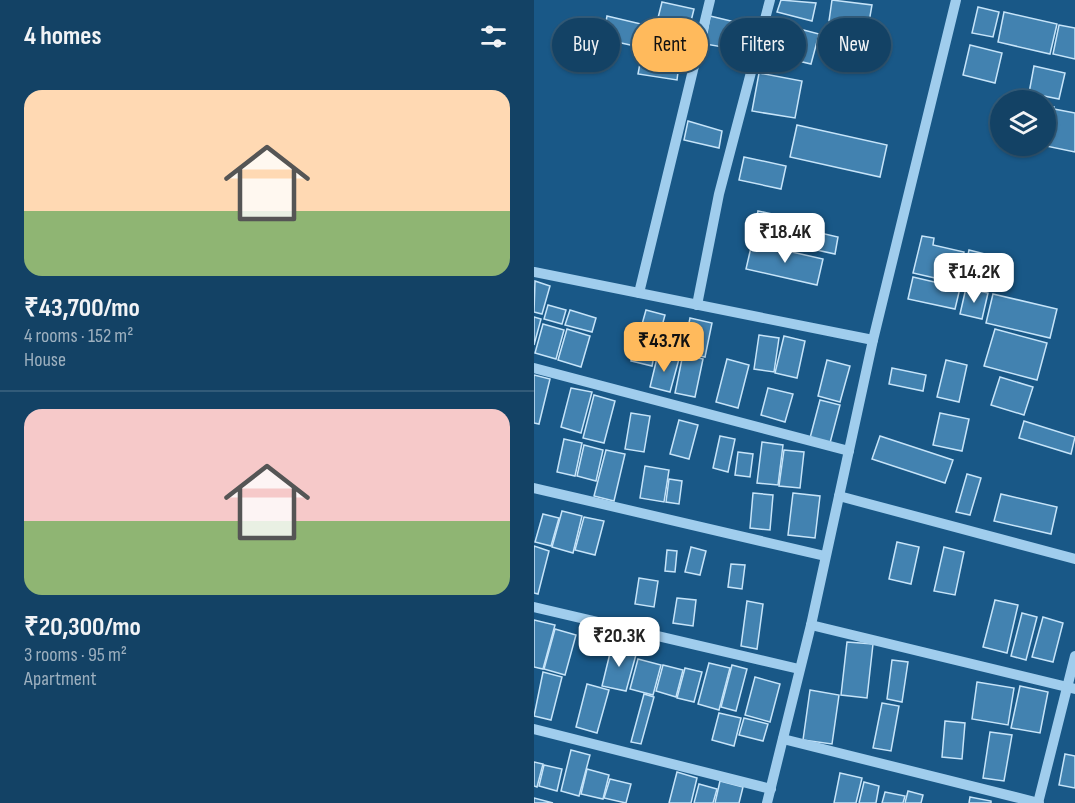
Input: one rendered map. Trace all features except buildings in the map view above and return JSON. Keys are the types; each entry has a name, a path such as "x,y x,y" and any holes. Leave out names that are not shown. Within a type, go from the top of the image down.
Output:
{"street":[{"path":"639,293 710,0"},
{"path":"697,305 719,194 770,0"},
{"path":"767,803 812,625 873,340 956,0"},
{"path":"534,272 873,340"},
{"path":"534,368 849,451"},
{"path":"534,488 825,556"},
{"path":"839,496 1075,560"},
{"path":"534,607 800,669"},
{"path":"812,625 1071,689"},
{"path":"783,739 1038,803 1071,689 1075,656"},
{"path":"534,729 771,789"}]}
